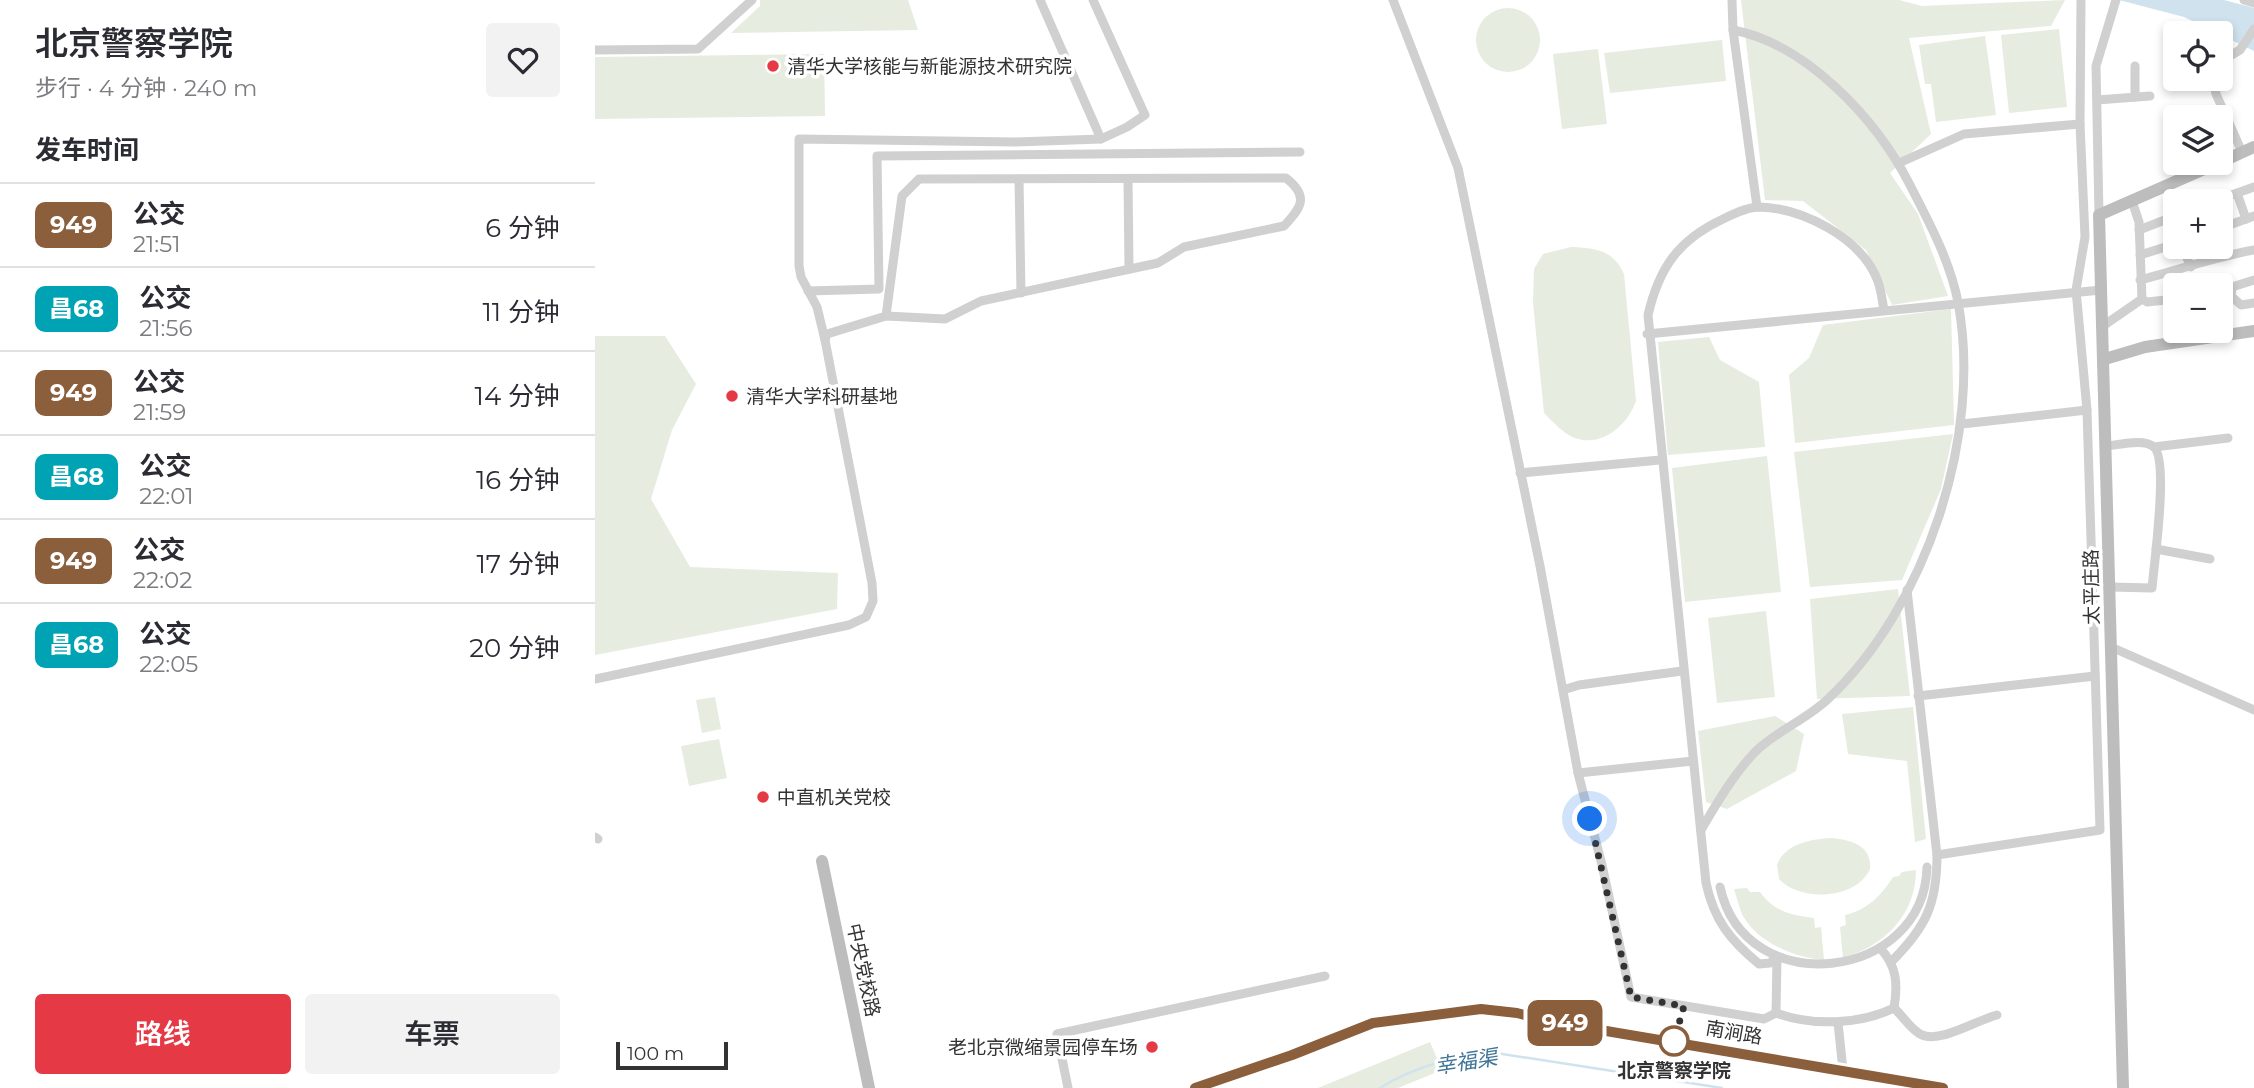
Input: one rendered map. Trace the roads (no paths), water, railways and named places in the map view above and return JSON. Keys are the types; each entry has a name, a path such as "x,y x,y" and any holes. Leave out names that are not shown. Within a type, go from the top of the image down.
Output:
{"street":[{"path":"595,50 698,49 752,0"},
{"path":"1040,0 1101,139"},
{"path":"595,679 849,625 866,617 872,608 872,583 825,340 817,307 799,266 799,139 1016,142 1101,139 1127,127 1145,115 1093,0"},
{"path":"1393,0 1458,168 1578,773 1602,865 1631,997 1763,1019 1776,1013 1801,1022 1838,1023 1877,1016 1894,1008"},
{"path":"1732,0 1733,30 1757,207"},
{"path":"1937,855 2100,830 2087,410 2076,290 2085,237 2080,124 2081,0"},
{"path":"2244,0 2254,3"},
{"path":"2116,1 2096,66 2099,215 2190,175"},
{"path":"2233,54 2240,50 2254,29"},
{"path":"1701,830 1727,786 1756,751 1828,699 1877,642 1907,590 1948,494 1962,424 1958,302 1941,247 1899,163 1854,103 1779,47 1733,30"},
{"path":"2135,97 2136,66"},
{"path":"2215,91 2248,149"},
{"path":"2097,100 2150,96"},
{"path":"1899,163 1964,134 2080,124"},
{"path":"808,291 879,289 877,156 1300,152"},
{"path":"825,340 827,334 834,330 886,316 945,319 981,301 1159,263 1184,247 1284,226 1299,207 1299,188 1286,178 919,179 902,196 886,316"},
{"path":"1019,179 1021,293"},
{"path":"1128,179 1129,269"},
{"path":"2233,194 2254,187"},
{"path":"2233,224 2250,218 2237,193"},
{"path":"2131,201 2139,230 2141,299"},
{"path":"1777,957 1770,963 1759,964 1731,941 1710,905 1682,671 1647,334 1648,315 1656,281 1681,247 1712,224 1757,207 1804,216 1830,229 1858,251 1877,279 1884,310"},
{"name":"太平庄路","path":"2099,215 2123,1088"},
{"path":"2139,230 2163,221"},
{"path":"2140,255 2163,248"},
{"path":"2140,280 2221,256 2254,250"},
{"path":"2187,259 2191,267"},
{"path":"2233,287 2236,283 2254,280"},
{"path":"1647,334 2101,289"},
{"path":"2141,299 2147,302 2163,300"},
{"path":"2103,326 2141,299"},
{"path":"2233,300 2241,305 2254,303"},
{"path":"2105,359 2145,347 2254,331"},
{"path":"1962,424 2087,410"},
{"path":"2106,446 2144,443 2154,447 2228,438"},
{"path":"2111,587 2152,587 2161,477 2159,457 2154,447"},
{"path":"1520,473 1660,460"},
{"path":"2156,549 2210,559"},
{"path":"1892,961 1919,934 1937,886 1937,855 1907,590"},
{"path":"2111,647 2254,710"},
{"path":"1563,690 1579,685 1682,671"},
{"path":"1918,696 2095,676"},
{"path":"1578,773 1693,761"},
{"name":"中央党校路","path":"822,860 869,1088"},
{"path":"1720,887 1727,909 1747,937 1777,957 1812,965 1848,962 1880,948 1907,924 1924,892 1927,867"},
{"path":"1880,948 1892,961 1896,991 1894,1008"},
{"path":"1776,1013 1777,957"},
{"path":"1068,1088 1058,1034 1325,976"},
{"path":"1894,1008 1922,1035 1941,1037 1976,1020 1997,1015"},
{"name":"南涧路","path":"1195,1088 1292,1055 1373,1023 1481,1009 1517,1013 1547,1021 1943,1088"},
{"path":"1838,1023 1843,1070"}],"water":[{"path":"2119,0 2224,0 2254,8 2254,51 2233,41 2233,21 2192,21"}],"waterway":[{"name":"幸福渠","path":"1380,1088 1435,1063 1496,1053 1722,1088"}],"place":[{"name":"清华大学核能与新能源技术研究院","path":"773,66"},
{"name":"清华大学科研基地","path":"732,396"},
{"name":"中直机关党校","path":"763,797"},
{"name":"北京警察学院","path":"1674,1041"},
{"name":"老北京微缩景园停车场","path":"1152,1047"}]}
